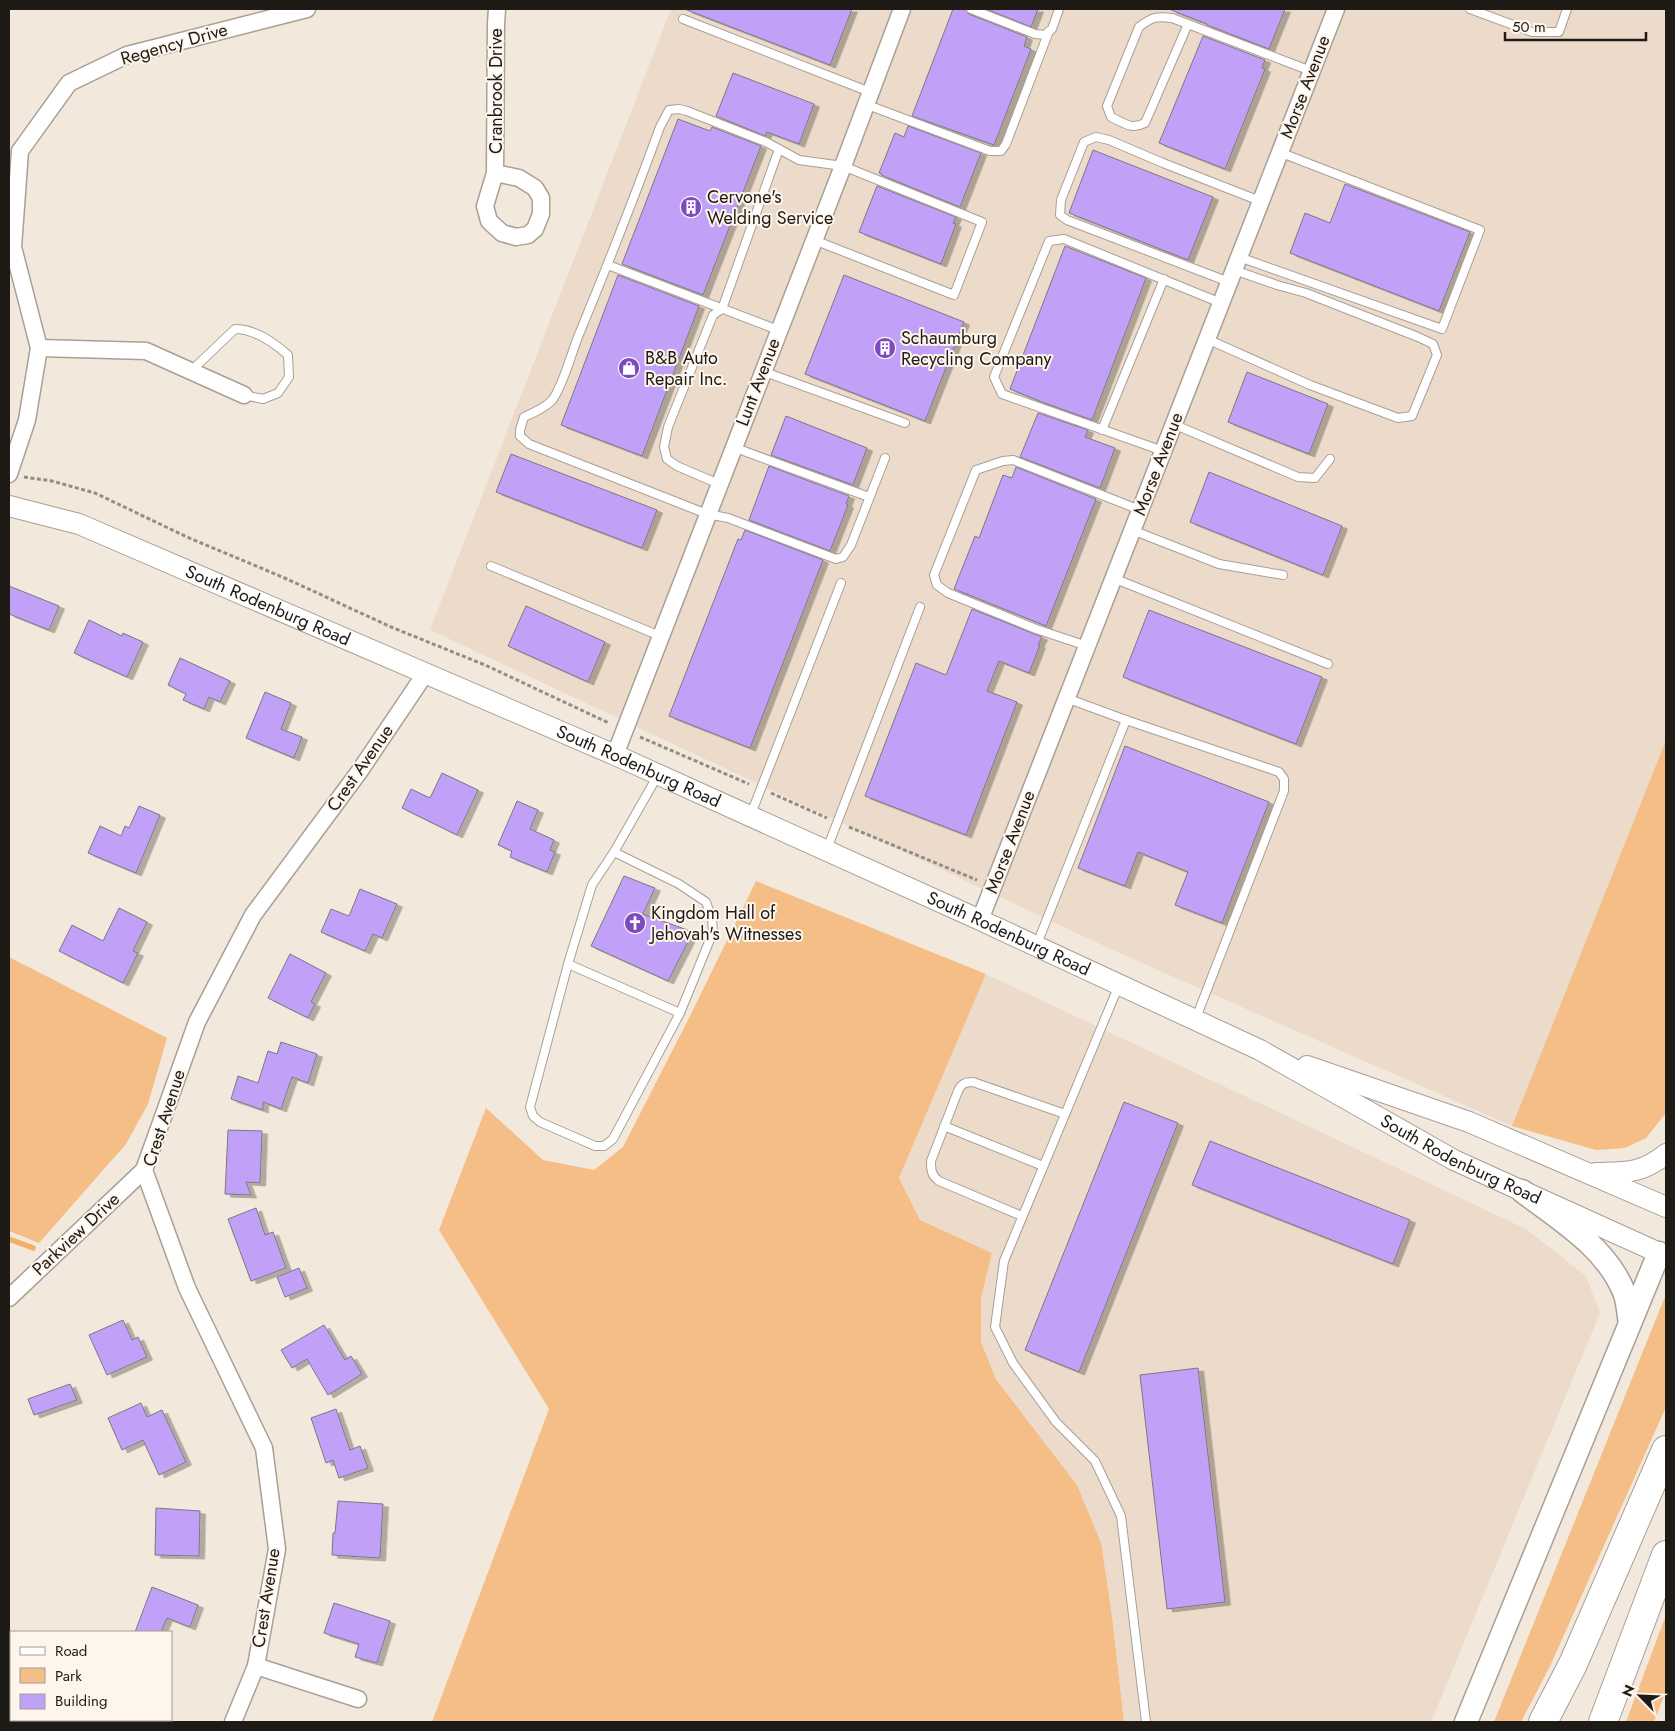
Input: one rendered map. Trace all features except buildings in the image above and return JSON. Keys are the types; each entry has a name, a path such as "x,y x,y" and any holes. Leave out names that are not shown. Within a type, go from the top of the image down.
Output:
{"highway":[{"path":"1543,1722 1572,1664 1666,1450"},
{"path":"1603,1722 1666,1555"}],"main road":[{"path":"1522,1191 1590,1242 1625,1293 1630,1323"},
{"path":"1466,1722 1630,1323 1664,1249"}],"street":[{"name":"Regency Drive","path":"13,475 27,420 39,348 14,247 20,151 69,83 127,55 306,9"},
{"name":"Cranbrook Drive","path":"495,173 496,24 498,9"},
{"name":"Lunt Avenue","path":"614,755 843,166 902,9"},
{"name":"Morse Avenue","path":"980,920 1336,9"},
{"path":"39,348 146,351 244,395"},
{"name":"South Rodenburg Road","path":"9,506 78,524 614,755 750,816 1260,1050 1454,1160 1522,1191 1664,1249"},
{"name":"Crest Avenue","path":"233,1722 256,1666 277,1549 264,1448 187,1288 144,1170 196,1022 253,916 358,772 425,674"},
{"name":"South Rodenburg Road","path":"1260,1050 1469,1122 1666,1207"},
{"path":"1589,1174 1629,1172 1652,1165 1666,1154"},
{"name":"Parkview Drive","path":"9,1298 144,1170"},
{"path":"256,1666 358,1699"}],"lane":[{"path":"971,9 1035,34 1045,35 1049,32"},
{"path":"683,19 990,151 1001,150 1006,144 1049,32 1060,9"},
{"path":"1470,9 1532,32 1542,33 1559,32 1567,9"},
{"path":"1188,24 1146,123 1133,127 1111,117 1107,106 1139,27 1157,16 1172,18 1188,24 1312,71"},
{"path":"814,240 954,296 982,222 843,166 799,160 766,142 687,111 669,110 660,127 559,388 552,401 524,417 520,436 529,444 707,514 728,518 836,559 843,557 851,545 885,458"},
{"path":"1260,201 1109,140 1096,137 1084,142 1061,200 1060,215 1067,220 1234,270 1442,329 1480,230 1280,152"},
{"path":"719,484 677,466 667,459 664,447 668,427 713,315 722,310 779,149"},
{"path":"1163,451 1002,394 994,377 1048,242 1064,240 1221,302"},
{"path":"608,265 778,330"},
{"path":"1207,339 1310,384 1398,418 1412,416 1437,355 1433,344 1418,337 1306,293 1234,270"},
{"path":"1102,430 1164,279"},
{"path":"191,371 235,329 246,329 274,344 288,355 289,377 278,392 263,399 244,395"},
{"path":"762,371 905,423"},
{"path":"1173,424 1298,477 1315,478 1330,459"},
{"path":"733,447 870,497"},
{"path":"1087,646 1036,629 948,593 937,585 934,574 976,470 1003,461 1013,460 1140,510"},
{"path":"1132,530 1219,564 1283,574"},
{"path":"491,566 660,636"},
{"path":"1114,578 1328,664"},
{"path":"750,816 841,583"},
{"path":"826,851 920,607"},
{"path":"1066,698 1279,772 1284,779 1284,791 1196,1020"},
{"path":"1036,946 1126,720"},
{"path":"614,852 679,884 706,902 712,920 713,932 680,1013 613,1139 604,1146 595,1146 540,1122 534,1116 530,1107 568,964 592,885 614,852 658,775"},
{"path":"568,964 680,1013"},
{"path":"1119,985 1004,1261 995,1327 1013,1363 1056,1422 1095,1461 1121,1516 1146,1722"},
{"path":"1022,1216 933,1177 931,1161 960,1085 966,1082 973,1082 1065,1114"},
{"path":"944,1126 1044,1166"}],"path":[{"path":"13,475 52,481 95,493 187,537 286,579 391,627 485,665 624,730 993,887"}],"shaded area":[{"path":"671,9 1666,9 1666,740 1512,1126 1117,952 430,630"},
{"path":"986,974 1526,1229 1586,1276 1600,1313 1431,1722 1124,1722 1112,1616 1077,1485 996,1378 981,1342 981,1298 992,1253 920,1220 899,1178"}],"green space":[{"path":"1666,740 1666,1113 1646,1138 1625,1148 1596,1150 1512,1126"},
{"path":"756,881 986,974 899,1178 920,1220 992,1253 981,1298 981,1342 996,1379 1077,1485 1101,1543 1112,1616 1124,1722 432,1722 549,1409 439,1230 486,1108 543,1160 594,1170 623,1147"},
{"path":"9,957 167,1038 148,1104 126,1144 39,1243 9,1231"},
{"path":"1666,1294 1666,1407 1551,1664 1521,1722 1494,1722"},
{"path":"1666,1615 1666,1691 1654,1722 1626,1722"}],"waterway":[{"path":"9,1239 33,1248"}],"place":[{"name":"Cervone's Welding Service","path":"691,207"},
{"name":"Schaumburg Recycling Company","path":"885,348"},
{"name":"B&B Auto Repair Inc.","path":"629,368"},
{"name":"Kingdom Hall of Jehovah's Witnesses","path":"635,923"}]}
